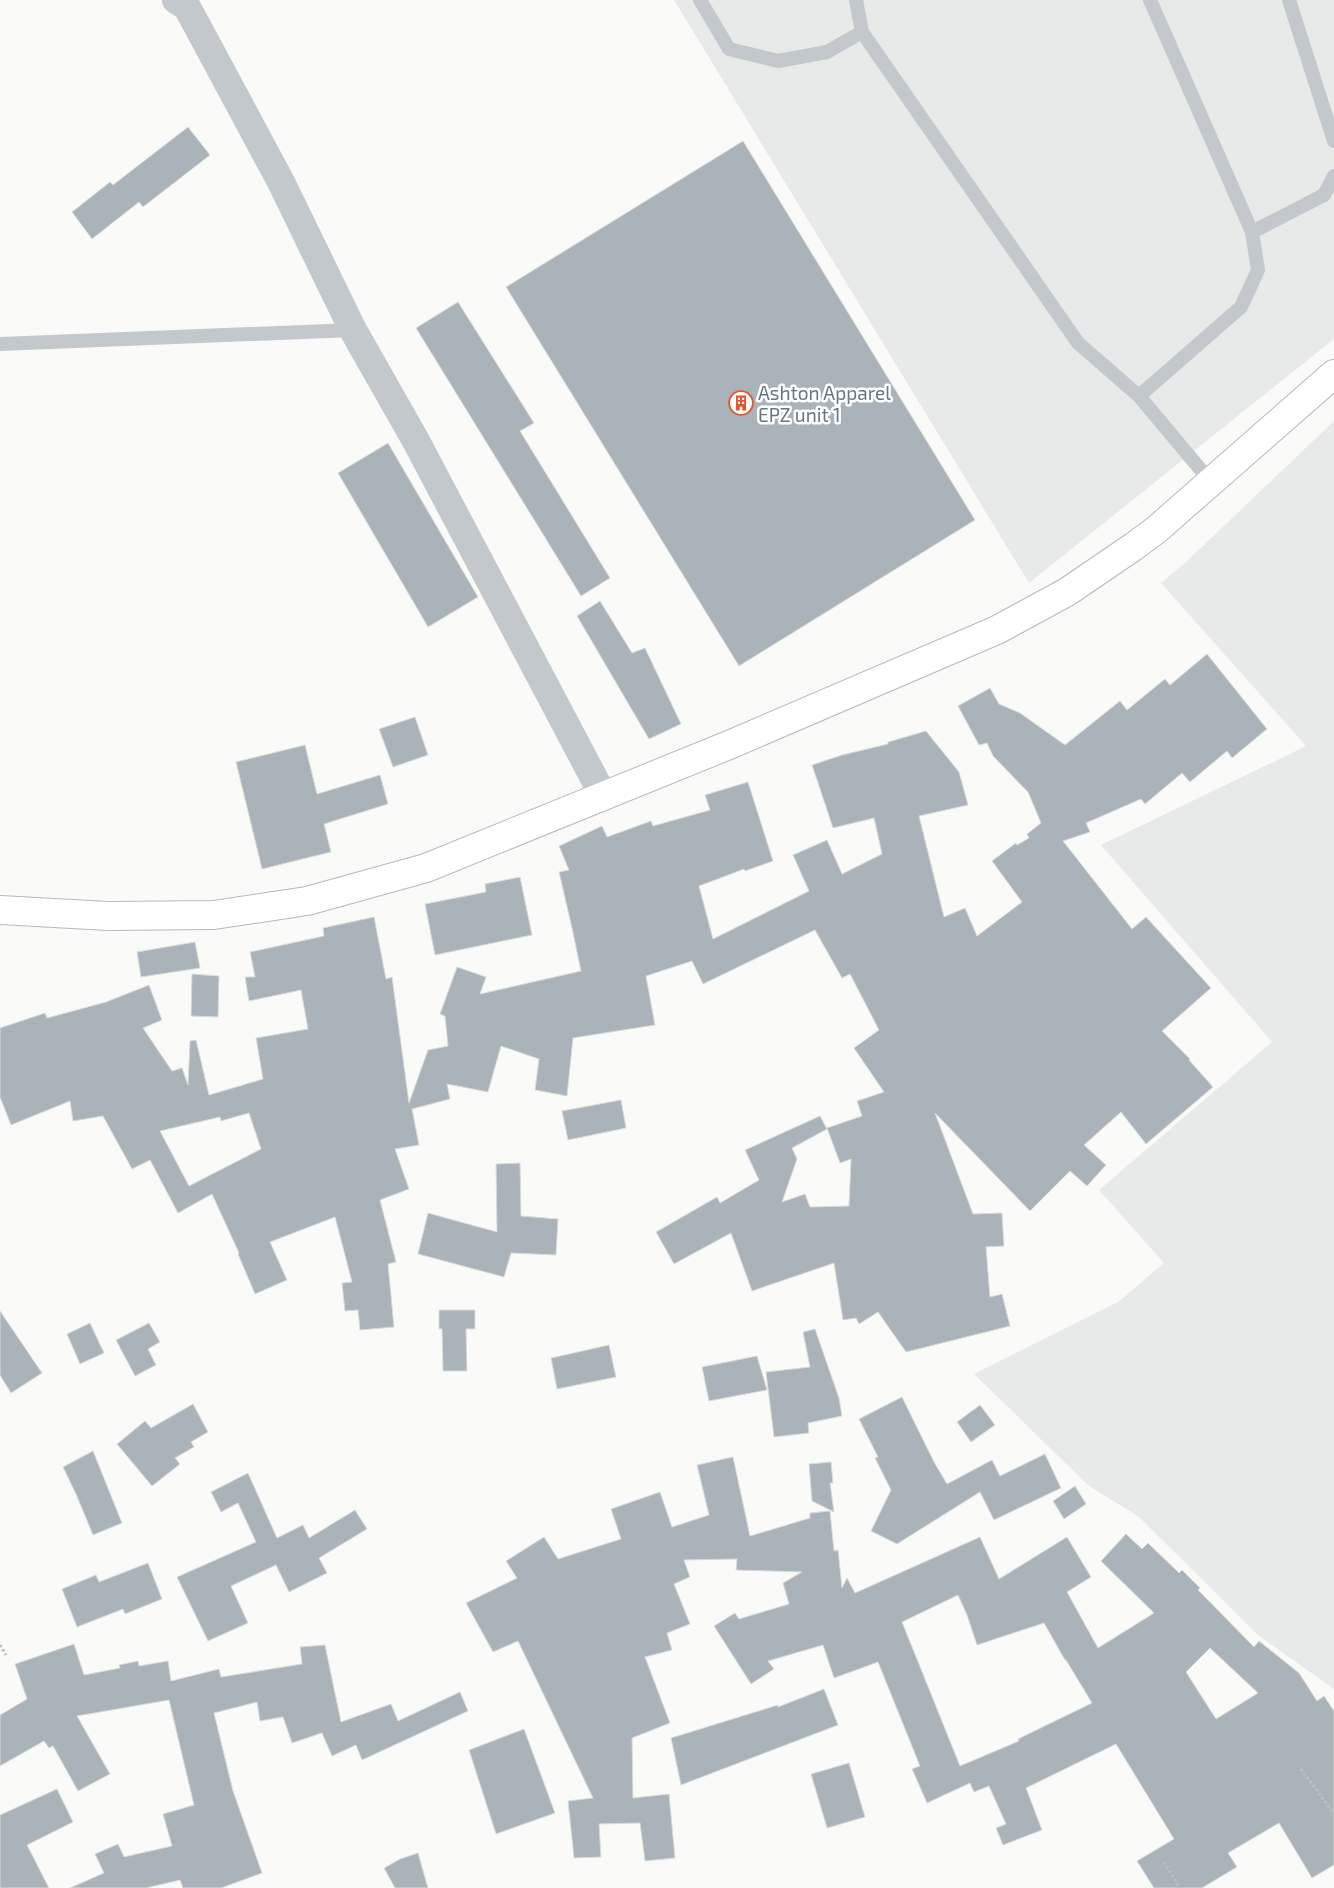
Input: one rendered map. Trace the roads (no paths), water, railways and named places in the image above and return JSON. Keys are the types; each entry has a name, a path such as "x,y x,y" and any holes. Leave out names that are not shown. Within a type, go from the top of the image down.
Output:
{"main road":[{"path":"0,910 108,916 214,915 307,901 426,868 604,797 997,630 1066,592 1133,547 1211,482 1334,374"}],"street":[{"path":"176,0 187,7 281,182 352,330 416,441 604,797"}],"lane":[{"path":"700,0 729,49 778,61 826,52 862,32"},
{"path":"856,0 862,32 1078,343 1139,396 1211,482"},
{"path":"1139,396 1241,306 1258,270 1252,232 1150,0"},
{"path":"1289,0 1334,141"},
{"path":"1252,232 1324,195 1334,176"},
{"path":"0,344 352,330"}],"place":[{"name":"Ashton Apparel EPZ unit 1","path":"741,403"}]}
